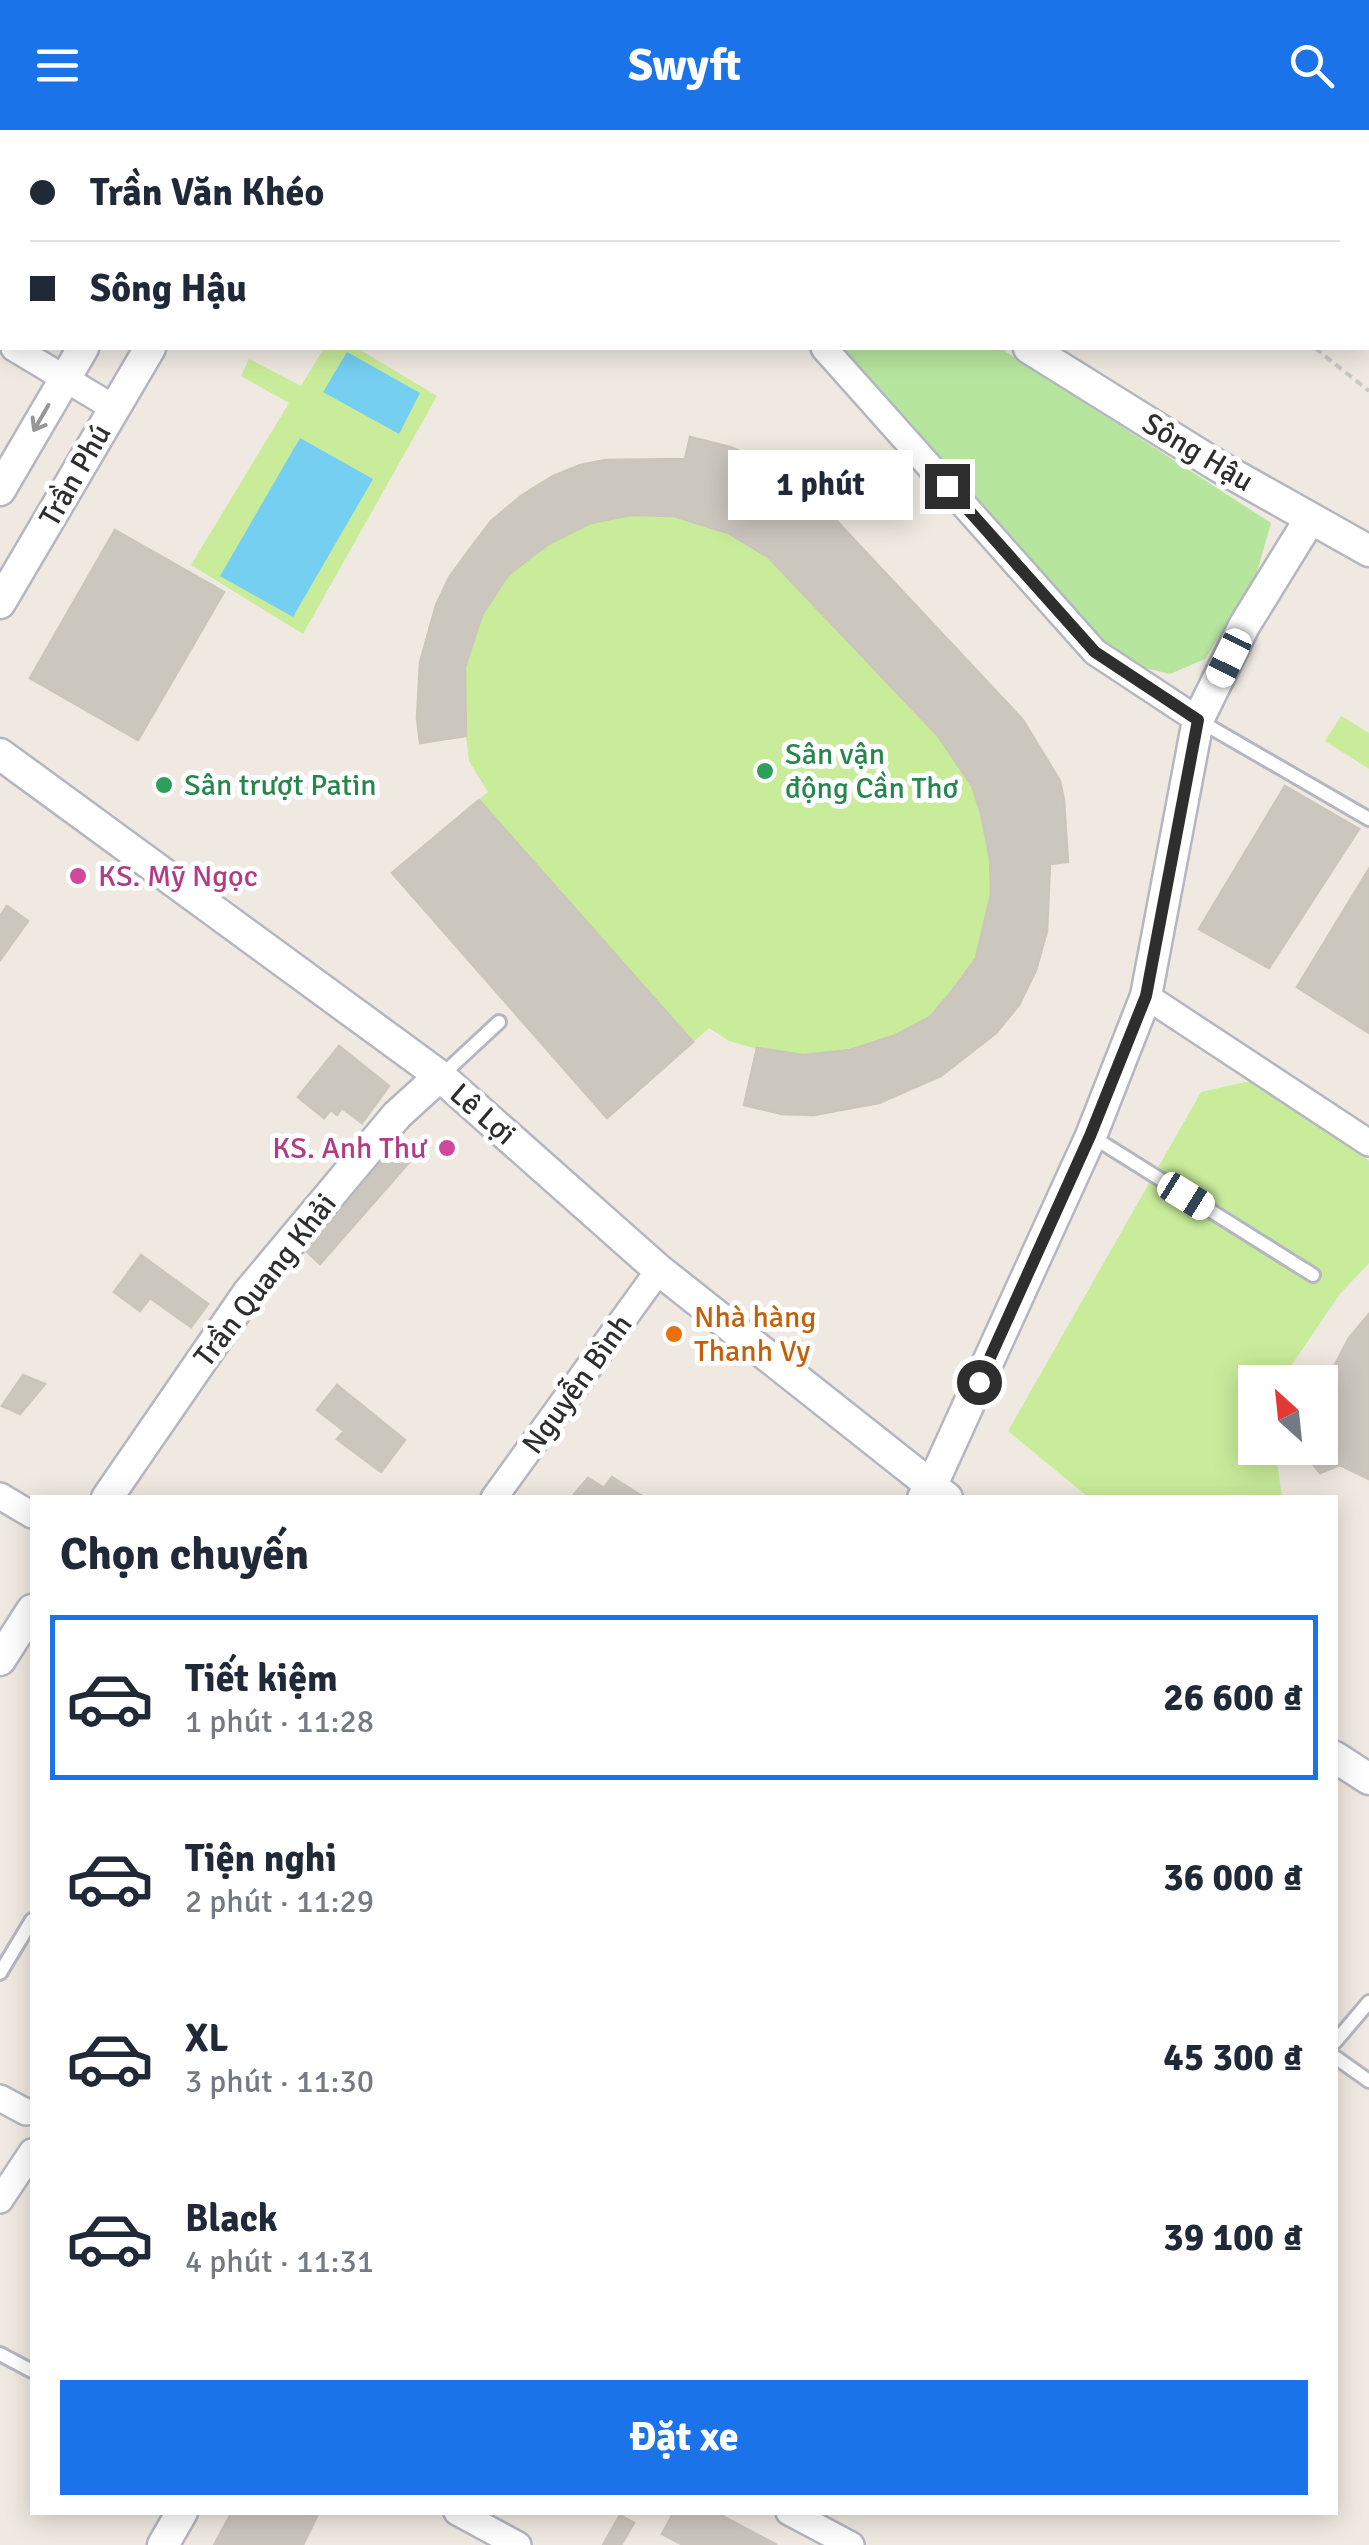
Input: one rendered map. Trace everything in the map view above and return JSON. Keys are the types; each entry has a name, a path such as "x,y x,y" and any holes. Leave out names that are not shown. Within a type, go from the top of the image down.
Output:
{"street":[{"path":"18,350 114,408"},
{"name":"Trần Phú","path":"0,490 81,350"},
{"name":"Trần Phú","path":"0,603 149,350"},
{"path":"826,350 1095,652 1198,720"},
{"name":"Sông Hậu","path":"1032,350 1218,466 1369,551"},
{"path":"934,1494 1090,1136 1146,996 1198,720 1244,626 1310,518"},
{"name":"Lê Lợi","path":"0,754 440,1076 659,1270 934,1494"},
{"path":"1146,996 1369,1142"},
{"name":"Trần Quang Khải","path":"109,1495 248,1293 396,1115 440,1076"},
{"name":"Nguyễn Bình","path":"496,1495 659,1270"},
{"path":"0,1496 30,1515"},
{"path":"2,1652 30,1613"},
{"path":"1338,1759 1369,1779"},
{"path":"0,2098 29,2114"},
{"path":"0,2200 30,2155"},
{"path":"164,2545 180,2515"},
{"path":"462,2515 518,2545"},
{"path":"795,2515 850,2545"}],"lane":[{"path":"1198,720 1369,820"},
{"path":"440,1076 499,1022"},
{"path":"1090,1136 1313,1275"},
{"path":"0,1973 30,1923"},
{"path":"1338,2038 1369,2002"},
{"path":"1338,2059 1369,2082"},
{"path":"0,2354 30,2371"}],"path":[{"path":"1318,350 1369,391"}],"green space":[{"path":"323,350 360,350 437,396 303,634 191,565 289,403 241,376 249,359 301,386"},
{"path":"835,350 1003,350 1271,523 1255,579 1205,659 1170,674 1129,664 1054,599"},
{"name":"Sân vận động Cần Thơ","path":"691,437 764,461 1023,720 1060,781 1068,862 1050,864 1047,931 1036,970 1019,1005 996,1033 941,1076 879,1103 782,1114 744,1105 757,1049 729,1041 709,1028 607,1118 392,873 488,792 469,761 466,736 420,743 417,711 424,647 433,616 462,558 505,509 542,482 586,470 684,459"},
{"path":"1341,716 1369,733 1369,769 1325,741"},
{"path":"1250,1081 1320,1123 1369,1161 1369,1263 1339,1295 1292,1365 1238,1365 1238,1465 1277,1465 1282,1495 1086,1495 1008,1431 1201,1092"}],"water":[{"path":"347,352 420,393 399,434 323,392"},
{"path":"300,438 373,479 293,617 220,576"}],"building":[{"path":"690,437 764,461 818,501 1023,720 1060,781 1068,862 1050,864 1047,931 1036,970 1019,1005 996,1033 941,1076 879,1103 814,1115 782,1114 744,1105 757,1048 803,1055 850,1050 893,1036 930,1017 952,991 976,958 991,894 990,859 981,813 972,786 938,736 768,557 728,533 674,516 631,515 591,523 547,545 508,575 482,615 465,667 466,736 420,743 420,663 436,605 450,576 491,521 521,496 580,465 606,460 685,459"},
{"path":"115,530 224,592 138,740 30,678"},
{"path":"1285,786 1359,829 1269,968 1199,929"},
{"path":"479,800 693,1042 607,1118 392,873"},
{"path":"1369,869 1369,1033 1297,987"},
{"path":"7,906 28,921 0,960 0,916"},
{"path":"339,1046 389,1086 362,1123 342,1108 337,1115 331,1110 324,1118 298,1097"},
{"path":"396,1145 413,1158 320,1264 307,1252"},
{"path":"141,1255 208,1304 191,1327 150,1298 140,1311 114,1292"},
{"path":"1369,1314 1369,1479 1340,1465 1320,1473 1314,1465 1338,1465 1338,1365 1335,1365 1349,1338"},
{"path":"23,1375 45,1384 20,1414 2,1406"},
{"path":"337,1385 405,1440 381,1472 337,1439 344,1431 317,1410"},
{"path":"612,1477 640,1495 574,1495 588,1478 604,1488"},
{"path":"230,2515 318,2515 303,2545 214,2545"},
{"path":"620,2515 634,2523 621,2545 603,2545"},
{"path":"672,2515 721,2515 777,2545 683,2545 662,2534"}],"place":[{"name":"Sân vận động Cần Thơ","path":"765,771"},
{"name":"Sân trượt Patin","path":"164,785"},
{"name":"KS. Mỹ Ngọc","path":"78,876"},
{"name":"KS. Anh Thư","path":"447,1148"},
{"name":"Nhà hàng Thanh Vy","path":"674,1334"}],"route":[{"path":"947,486 1095,652 1198,720 1146,996 1090,1136 979,1382"}]}
